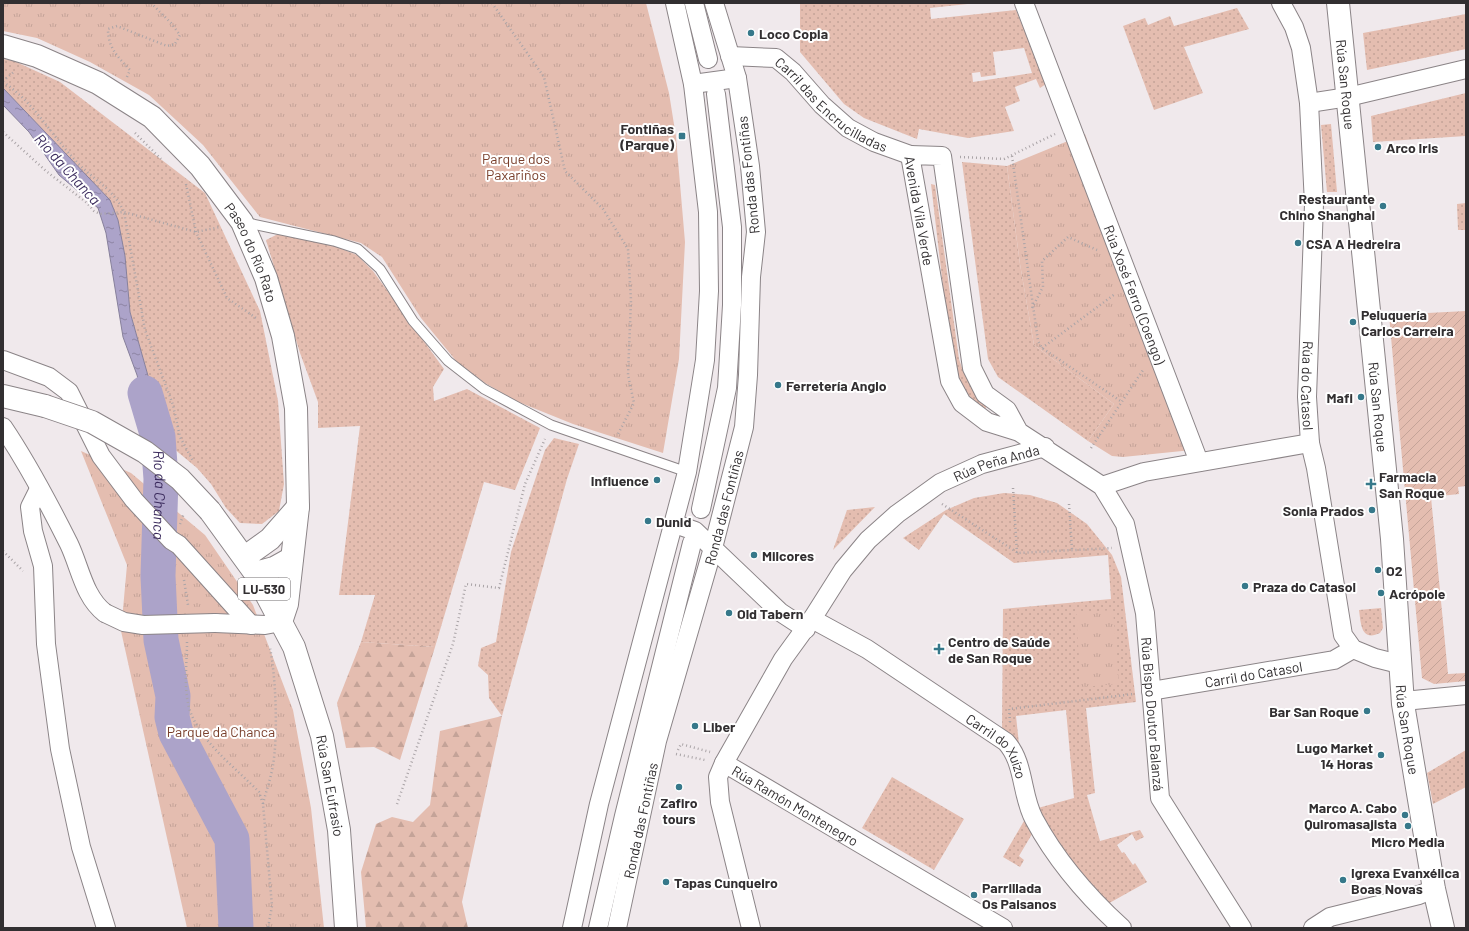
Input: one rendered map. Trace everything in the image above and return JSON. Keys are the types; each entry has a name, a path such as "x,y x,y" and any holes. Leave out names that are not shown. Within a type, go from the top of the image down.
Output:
{"street":[{"path":"572,928 599,804 687,472 705,360 709,291 708,212 694,84 675,3"},
{"path":"694,3 708,59"},
{"name":"Ronda das Fontiñas","path":"617,928 657,741 713,548 744,427 748,375 751,277 756,232 750,166 737,78 714,3"},
{"path":"1024,3 1070,127"},
{"name":"Rúa do Catasol","path":"1281,3 1294,27 1301,48 1309,103 1314,204 1307,397 1310,443 1316,468 1343,635 1353,649"},
{"name":"Rúa San Roque","path":"1338,3 1392,539 1399,664 1403,704 1434,889 1443,928"},
{"name":"Paseo do Río Rato","path":"3,46 36,56 98,83 152,116 200,166 242,222 266,278 283,336 296,408 298,508 288,604 265,624"},
{"name":"Carril das Encrucilladas","path":"730,56 776,58 793,72 822,105 848,128 874,142 910,155"},
{"path":"1309,103 1348,97 1466,69"},
{"path":"694,84 737,78"},
{"path":"701,510 727,388 732,305 732,227 716,94"},
{"name":"Rúa Xosé Ferro (Coengo)","path":"1070,127 1199,462"},
{"name":"Avenida Vila Verde","path":"1019,432 1007,410 985,394 972,368 942,156 910,155 950,381 962,403 987,422 1019,432 1045,447"},
{"path":"3,360 49,377 69,392 101,456 134,500 171,540 179,545 265,624"},
{"name":"LU-530","path":"3,396 45,406 92,422 145,452 180,479 210,511 250,565 265,624"},
{"path":"3,427 19,450 70,546 90,596 96,606 105,614 124,622 142,625 215,623 265,624"},
{"path":"1102,486 1144,472 1310,443"},
{"name":"Rúa Peña Anda","path":"809,624 843,570 868,540 917,498 940,483 982,464 1045,447 1102,486"},
{"name":"Rúa Bispo Doutor Balanzá","path":"1102,486 1125,524 1146,613 1146,692 1160,798 1242,928"},
{"path":"39,488 30,507 33,532 43,566 46,644 60,749 80,847 106,928"},
{"path":"250,565 270,539 298,508"},
{"name":"Carril do Xuízo","path":"674,524 695,531 780,612 867,649 1006,742 1018,761 1034,819 1064,865 1097,905 1122,928"},
{"path":"598,928 624,816 692,543"},
{"path":"250,565 274,568 292,558"},
{"name":"Rúa San Eufrasio","path":"265,624 294,647 322,736 339,830 346,928"},
{"name":"Rúa Ramón Montenegro","path":"809,624 783,659 718,758 1003,928"},
{"path":"1353,649 1375,658 1399,664"},
{"name":"Carril do Catasol","path":"1146,692 1334,660 1353,649"},
{"path":"1403,704 1414,700 1466,695"},
{"path":"718,758 720,802 751,928"},
{"path":"1313,928 1330,917 1419,895 1434,889"}],"lane":[{"path":"242,222 334,241 358,249 380,269 413,321 448,362 484,389 551,425 687,472"}],"path":[{"path":"119,96 130,70 114,53 108,40 108,29 117,26 167,46 175,44 180,35 171,23 151,3"},
{"path":"492,3 544,77 565,171 603,209 628,250 631,300 628,375 634,403 611,446"},
{"path":"3,81 19,68"},
{"path":"942,156 1004,159 1070,127"},
{"path":"134,131 165,163"},
{"path":"3,132 46,171 94,211 100,214 124,212 196,232 242,222"},
{"path":"1012,156 1032,308 1038,341 1042,348 1122,402"},
{"path":"180,178 186,184 196,232 227,298 258,320 278,320"},
{"path":"1032,308 1044,287 1042,261 1068,237 1122,260"},
{"path":"1042,348 1130,283"},
{"path":"1091,448 1156,351"},
{"path":"397,804 453,644 466,584 499,588 525,484 551,425"},
{"path":"1013,488 1018,553"},
{"path":"942,503 1018,553 1072,548 1113,548"},
{"path":"1069,504 1072,548"},
{"path":"3,551 29,577 43,586"},
{"path":"263,804 273,765 275,732 273,662 265,624"},
{"path":"1011,748 1009,709 1146,692"},
{"path":"678,750 681,744 718,758"},
{"path":"676,754 705,760"}],"green space":[{"name":"Parque dos Paxariños","path":"3,3 646,3 669,93 676,137 685,242 679,359 663,453 573,424 516,401 485,383 457,362 421,318 382,257 361,243 260,217 203,145 149,95 90,62 37,38 3,31"},
{"path":"800,3 977,3 930,8 931,19 1016,10 1046,84 1040,88 1036,79 1015,87 1020,101 1005,107 1014,131 968,138 919,129 917,139 864,118 844,104 800,52","holes":["1024,48 1032,73 973,82 972,73 980,72 981,77 996,75 993,52"]},
{"path":"1237,8 1249,29 1184,47 1203,93 1154,110 1123,26 1145,18 1148,25 1170,16 1174,26"},
{"path":"1466,14 1466,49 1367,70 1363,33"},
{"path":"3,59 14,61 60,82 205,193 260,311 278,401 284,484 279,511 262,524 240,523 226,508 211,484 197,468 167,443 130,312 125,256 118,220 110,200 3,88"},
{"path":"1466,93 1466,136 1373,142 1371,116"},
{"path":"1331,124 1337,192 1327,192 1321,125"},
{"path":"1085,134 1202,449 1123,457 1112,456 1088,441 1114,404 1034,345 1020,264 1007,166"},
{"path":"962,162 1007,166 1020,264 1034,345 1114,404 1088,441 998,377 988,359"},
{"path":"931,184 935,185 959,359 964,373 973,390 989,404 984,410 965,392 958,379 950,346"},
{"path":"1466,203 1466,230 1458,230 1457,204"},
{"path":"278,234 329,244 357,255 373,271 444,369 433,387 434,401 467,389 540,428 515,490 484,482 435,647 361,642 375,595 339,595 360,426 318,428 318,402 300,353 266,240"},
{"path":"1466,311 1466,486 1458,487 1459,494 1431,497 1448,674 1466,673 1466,681 1434,684 1422,678 1389,315"},
{"path":"554,438 579,444 567,479 502,716 489,698 488,675 478,666 481,648 496,642 511,552 545,450"},
{"name":"Parque da Chanca","path":"81,451 131,473 205,535 253,605 293,710 311,808 324,928 187,928 121,631 127,565"},
{"path":"1004,493 1030,495 1057,503 1087,524 1112,555 1121,577 1136,702 1086,708 1095,793 1087,795 1100,841 1140,830 1144,837 1136,841 1132,834 1117,845 1133,865 1135,863 1147,882 1104,906 1075,872 1038,808 1074,798 1066,710 1016,716 1019,744 1004,734 1002,730 1003,609 1111,599 1108,555 1014,563 944,514 919,550 903,538 946,510 974,498"},
{"path":"875,507 833,550 847,510"},
{"path":"1381,608 1383,628 1380,633 1369,635 1363,630 1359,610"},
{"path":"1113,610 1119,684 1081,687 1076,613"},
{"path":"361,642 435,647 400,760 374,747 346,748 337,703"},
{"path":"502,716 462,902 468,928 366,928 361,872 376,824 392,817 413,822 430,805 440,731"},
{"path":"1466,750 1466,787 1433,804 1427,773"},
{"path":"892,777 964,819 934,870 862,828"},
{"path":"1028,814 1035,829 1019,856 1024,860 1020,867 1003,857"}],"water":[{"path":"3,88 110,200 118,220 125,256 130,312 167,443 153,435 137,375 123,337 106,233 98,208 59,175 29,132 3,105"}],"waterway":[{"name":"Río da Chanca","path":"145,393 158,437 161,479 158,576 161,640 173,696 172,717 176,733 232,839 236,928"}],"place":[{"name":"Loco Copia","path":"751,33"},
{"name":"Fontiñas (Parque)","path":"682,136"},
{"name":"Arco Iris","path":"1378,147"},
{"name":"Restaurante Chino Shanghai","path":"1383,206"},
{"name":"CSA A Hedreira","path":"1298,243"},
{"name":"Peluquería Carlos Carreira","path":"1353,322"},
{"name":"Ferretería Anglo","path":"778,385"},
{"name":"Mafi","path":"1361,397"},
{"name":"Influence","path":"657,480"},
{"name":"Farmacia San Roque","path":"1371,484"},
{"name":"Sonia Prados","path":"1372,510"},
{"name":"Dunid","path":"648,521"},
{"name":"Milcores","path":"754,555"},
{"name":"O2","path":"1378,570"},
{"name":"Praza do Catasol","path":"1245,586"},
{"name":"Acrópole","path":"1381,593"},
{"name":"Old Tabern","path":"729,613"},
{"name":"Centro de Saúde de San Roque","path":"939,649"},
{"name":"Bar San Roque","path":"1367,711"},
{"name":"Liber","path":"695,726"},
{"name":"Lugo Market 14 Horas","path":"1381,755"},
{"name":"Zafiro tours","path":"679,787"},
{"name":"Marco A. Cabo Quiromasajista","path":"1405,815"},
{"name":"Micro Media","path":"1408,826"},
{"name":"Igrexa Evanxélica Boas Novas","path":"1343,880"},
{"name":"Tapas Cunqueiro","path":"666,882"},
{"name":"Parrillada Os Paisanos","path":"974,895"}]}
